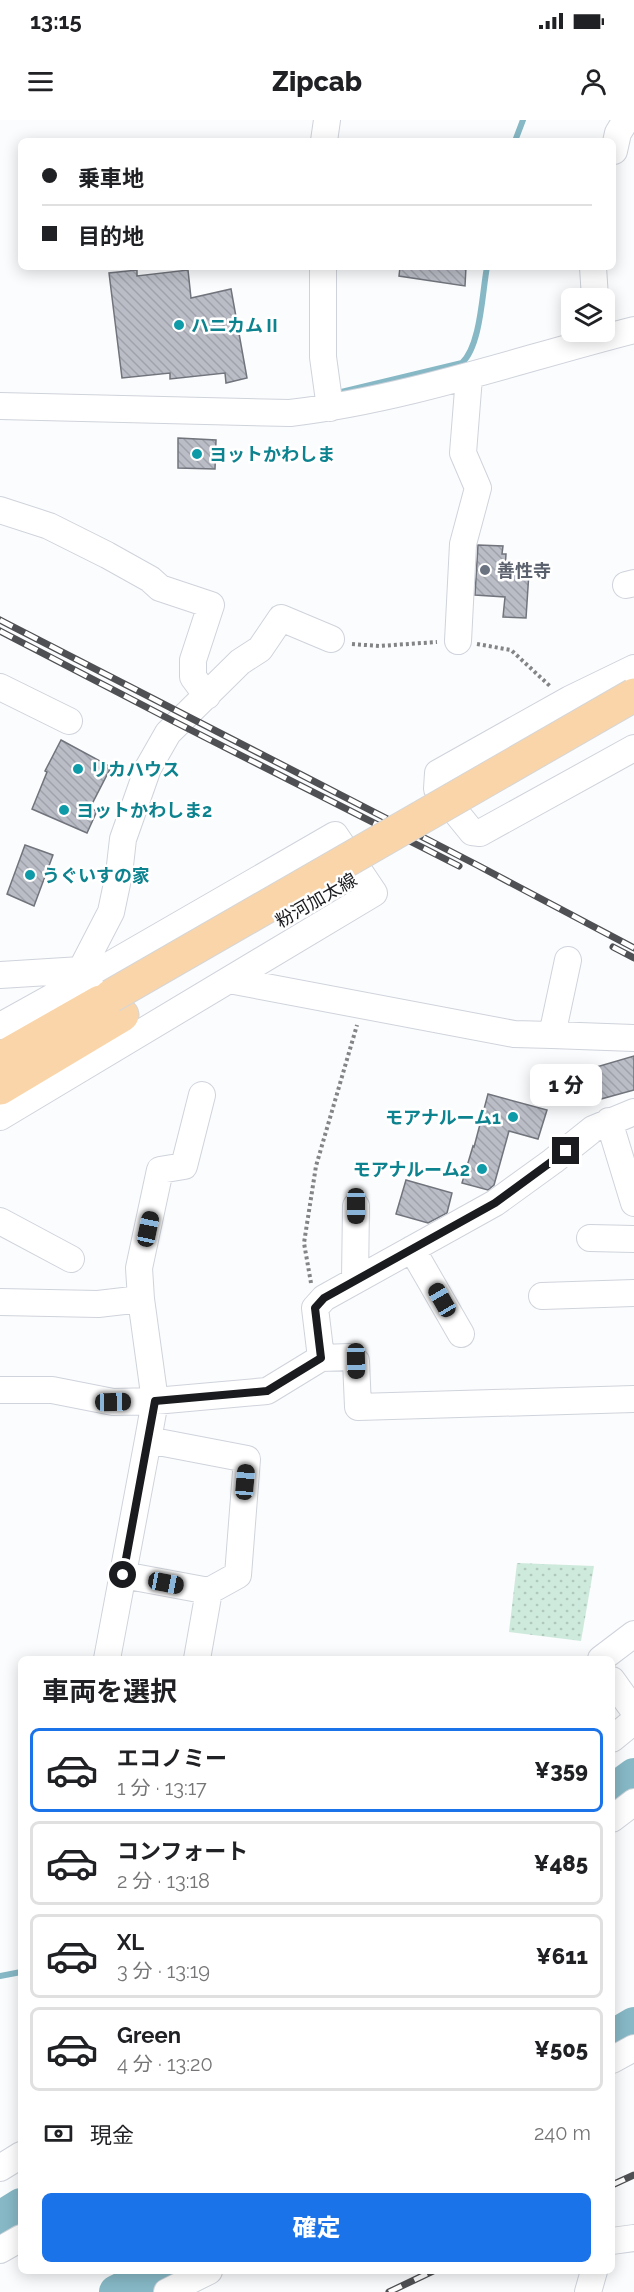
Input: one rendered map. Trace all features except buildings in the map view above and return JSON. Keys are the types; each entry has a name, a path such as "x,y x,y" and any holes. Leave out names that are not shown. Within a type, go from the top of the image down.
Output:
{"main road":[{"name":"粉河加太線","path":"0,1059 102,989 634,695"},
{"name":"粉河加太線","path":"0,1088 102,989 634,715"}],"street":[{"path":"324,138 327,120"},
{"path":"616,142 618,133 626,120"},
{"path":"323,270 323,357 328,401"},
{"path":"593,270 594,288"},
{"path":"615,333 634,330"},
{"path":"0,406 290,413 328,401 469,376 578,342"},
{"path":"458,641 463,544 478,488 463,453 469,376"},
{"path":"0,510 49,526 150,579 160,588 211,605 193,660 193,677 207,696"},
{"path":"102,989 123,839 148,768 168,733 240,662 260,649 281,618 331,639"},
{"path":"634,668 570,699 438,773 437,789 472,832 480,833 634,748"},
{"path":"0,687 69,721"},
{"path":"0,1026 102,989 336,834 374,893 0,1117"},
{"path":"552,1035 568,960"},
{"path":"0,975 102,989"},
{"path":"229,980 514,1034 634,1038"},
{"path":"108,1656 155,1401 139,1268 160,1170 184,1166 202,1095"},
{"path":"321,1358 315,1308 324,1298 495,1203 592,1129 634,1112"},
{"path":"609,1121 634,1203"},
{"path":"355,1280 356,1206"},
{"path":"0,1221 71,1259"},
{"path":"590,1238 634,1239"},
{"path":"412,1249 461,1334"},
{"path":"542,1296 634,1293"},
{"path":"0,1302 98,1304 141,1299"},
{"path":"0,1390 52,1390 113,1402 155,1401 267,1391 321,1358 350,1357 356,1361 358,1407 634,1399"},
{"path":"123,1575 209,1591 238,1575 247,1459 148,1440"},
{"path":"198,1656 209,1591"},
{"path":"605,1656 634,1634"},
{"path":"615,1684 634,1711"},
{"path":"615,1737 634,1721"},
{"path":"615,1817 634,1802"},
{"path":"615,2058 634,2048"},
{"path":"0,2168 18,2157"},
{"path":"615,2241 634,2238"},
{"path":"0,2250 18,2240"},
{"path":"168,2292 203,2274"},
{"path":"588,2292 593,2274"}],"path":[{"path":"331,639 352,644 379,646 458,641 511,650 548,686 570,699"},
{"path":"315,1308 304,1243 316,1166 362,1007"}],"green space":[{"path":"517,1563 594,1566 581,1641 509,1632"}],"waterway":[{"path":"516,138 523,120"},
{"path":"333,394 462,363 468,355 477,332 487,270"},
{"path":"615,1789 634,1775"},
{"path":"0,1976 18,1973"},
{"path":"615,2035 634,2024"},
{"path":"0,2218 18,2207"},
{"path":"116,2292 152,2274"}],"railway":[{"path":"0,620 634,948"},
{"path":"0,631 459,866"},
{"path":"613,947 634,958"},
{"path":"615,2184 634,2175"},
{"path":"389,2292 427,2274"}],"place":[{"name":"ハニカムⅡ","path":"179,325"},
{"name":"ヨットかわしま","path":"197,454"},
{"name":"善性寺","path":"485,570"},
{"name":"リカハウス","path":"78,769"},
{"name":"ヨットかわしま2","path":"64,810"},
{"name":"うぐいすの家","path":"30,875"},
{"name":"モアナルーム1","path":"513,1117"},
{"name":"モアナルーム2","path":"482,1169"}],"route":[{"path":"123,1575 155,1401 267,1391 321,1358 315,1308 324,1298 495,1203 566,1151"}]}
